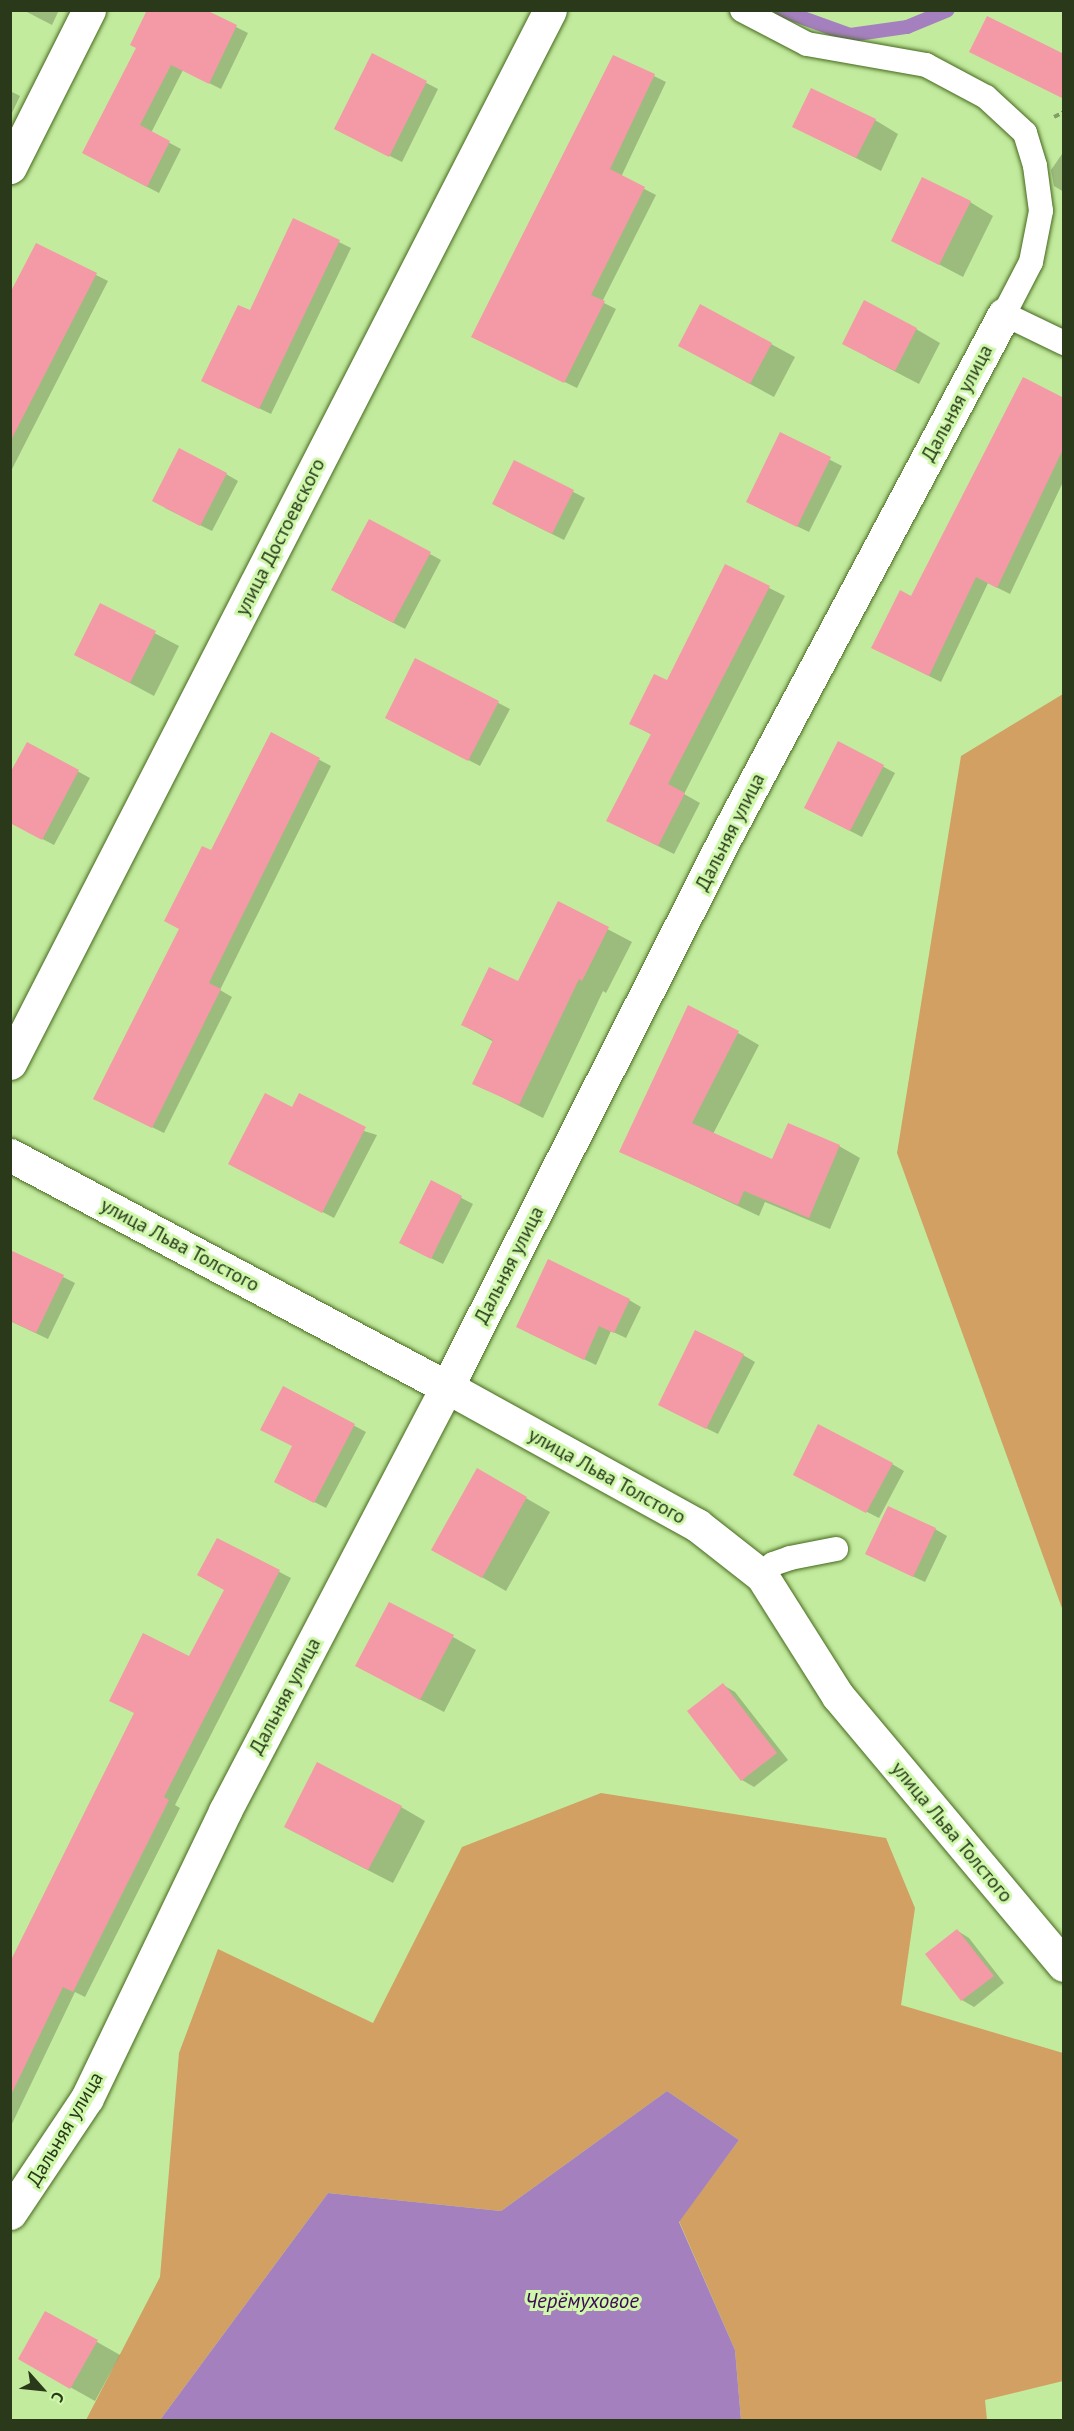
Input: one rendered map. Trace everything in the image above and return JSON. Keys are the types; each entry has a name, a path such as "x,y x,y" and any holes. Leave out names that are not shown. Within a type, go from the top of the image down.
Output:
{"street":[{"path":"10,167 89,10"},
{"name":"улица Достоевского","path":"10,1063 550,10"},
{"name":"Дальняя улица","path":"10,2213 87,2098 225,1811 447,1387 726,836 1004,314"},
{"name":"улица Льва Толстого","path":"10,1155 447,1387 697,1525 762,1576 838,1696 1064,1965"}],"lane":[{"path":"742,10 807,44 926,65 986,97 1024,133 1035,166 1041,211 1031,262 1004,314 1064,343"},
{"path":"762,1576 773,1564 790,1558 836,1549"}],"shaded area":[{"path":"1063,694 1063,1611 897,1153 961,756"},
{"path":"601,1793 886,1838 915,1908 901,2005 1063,2053 1063,2381 985,2400 987,2420 741,2420 735,2350 679,2221 739,2140 667,2091 501,2211 328,2193 160,2420 86,2420 160,2277 179,2053 218,1949 373,2023 462,1847"}],"water":[{"name":"Черёмуховое","path":"667,2091 739,2140 679,2222 735,2350 741,2420 160,2420 328,2193 501,2211"}],"building":[{"path":"147,10 206,10 237,25 209,84 171,65 140,125 170,141 147,187 82,153 136,48 130,45"},
{"path":"987,16 1064,54 1064,99 969,52"},
{"path":"372,53 427,81 389,157 334,129"},
{"path":"613,55 655,74 610,169 645,187 591,295 605,301 564,383 471,337"},
{"path":"811,88 876,119 856,158 792,127"},
{"path":"922,177 971,201 939,265 891,241"},
{"path":"293,218 340,240 259,409 201,381 238,305 250,310"},
{"path":"36,243 97,273 10,442 10,293"},
{"path":"864,300 917,328 895,371 842,344"},
{"path":"700,304 772,343 750,384 678,346"},
{"path":"1023,377 1064,398 1064,447 997,588 976,577 929,676 871,648 900,590 911,596"},
{"path":"780,432 831,457 797,527 746,502"},
{"path":"179,448 227,473 200,526 152,501"},
{"path":"514,460 574,490 552,534 492,504"},
{"path":"369,519 431,552 393,623 331,590"},
{"path":"725,564 770,586 668,784 685,793 658,846 606,821 651,734 629,724 654,674 667,680"},
{"path":"100,603 156,631 130,683 74,655"},
{"path":"415,658 499,701 468,761 385,718"},
{"path":"271,732 320,758 209,983 221,989 152,1128 93,1099 179,929 164,921 202,846 211,850"},
{"path":"838,741 884,765 850,831 804,808"},
{"path":"27,742 79,770 42,840 10,823 10,773"},
{"path":"558,901 609,927 582,981 579,979 519,1105 472,1084 493,1040 461,1025 489,967 518,981"},
{"path":"688,1005 739,1031 692,1123 772,1159 788,1123 840,1145 809,1218 744,1191 738,1205 619,1152"},
{"path":"265,1093 292,1107 299,1093 366,1127 322,1213 228,1164"},
{"path":"431,1180 462,1196 431,1259 399,1243"},
{"path":"10,1250 64,1275 36,1333 10,1321"},
{"path":"548,1259 630,1299 614,1333 599,1326 584,1360 516,1327"},
{"path":"695,1330 744,1354 706,1429 658,1405"},
{"path":"283,1386 355,1424 314,1503 274,1482 292,1446 260,1430"},
{"path":"818,1424 893,1463 866,1513 793,1475"},
{"path":"477,1468 527,1497 482,1578 431,1550"},
{"path":"888,1506 936,1528 913,1577 865,1554"},
{"path":"217,1538 280,1570 164,1797 169,1800 73,1992 63,1987 10,2097 10,1962 134,1713 109,1701 143,1633 189,1656 224,1590 197,1575"},
{"path":"389,1602 454,1635 420,1700 355,1666"},
{"path":"723,1683 777,1753 741,1781 687,1711"},
{"path":"317,1762 402,1806 368,1870 284,1827"},
{"path":"957,1929 994,1976 961,2001 925,1954"},
{"path":"45,2311 98,2340 70,2389 18,2359"}],"waterway":[{"path":"781,10 850,35 907,27 948,10"}]}
